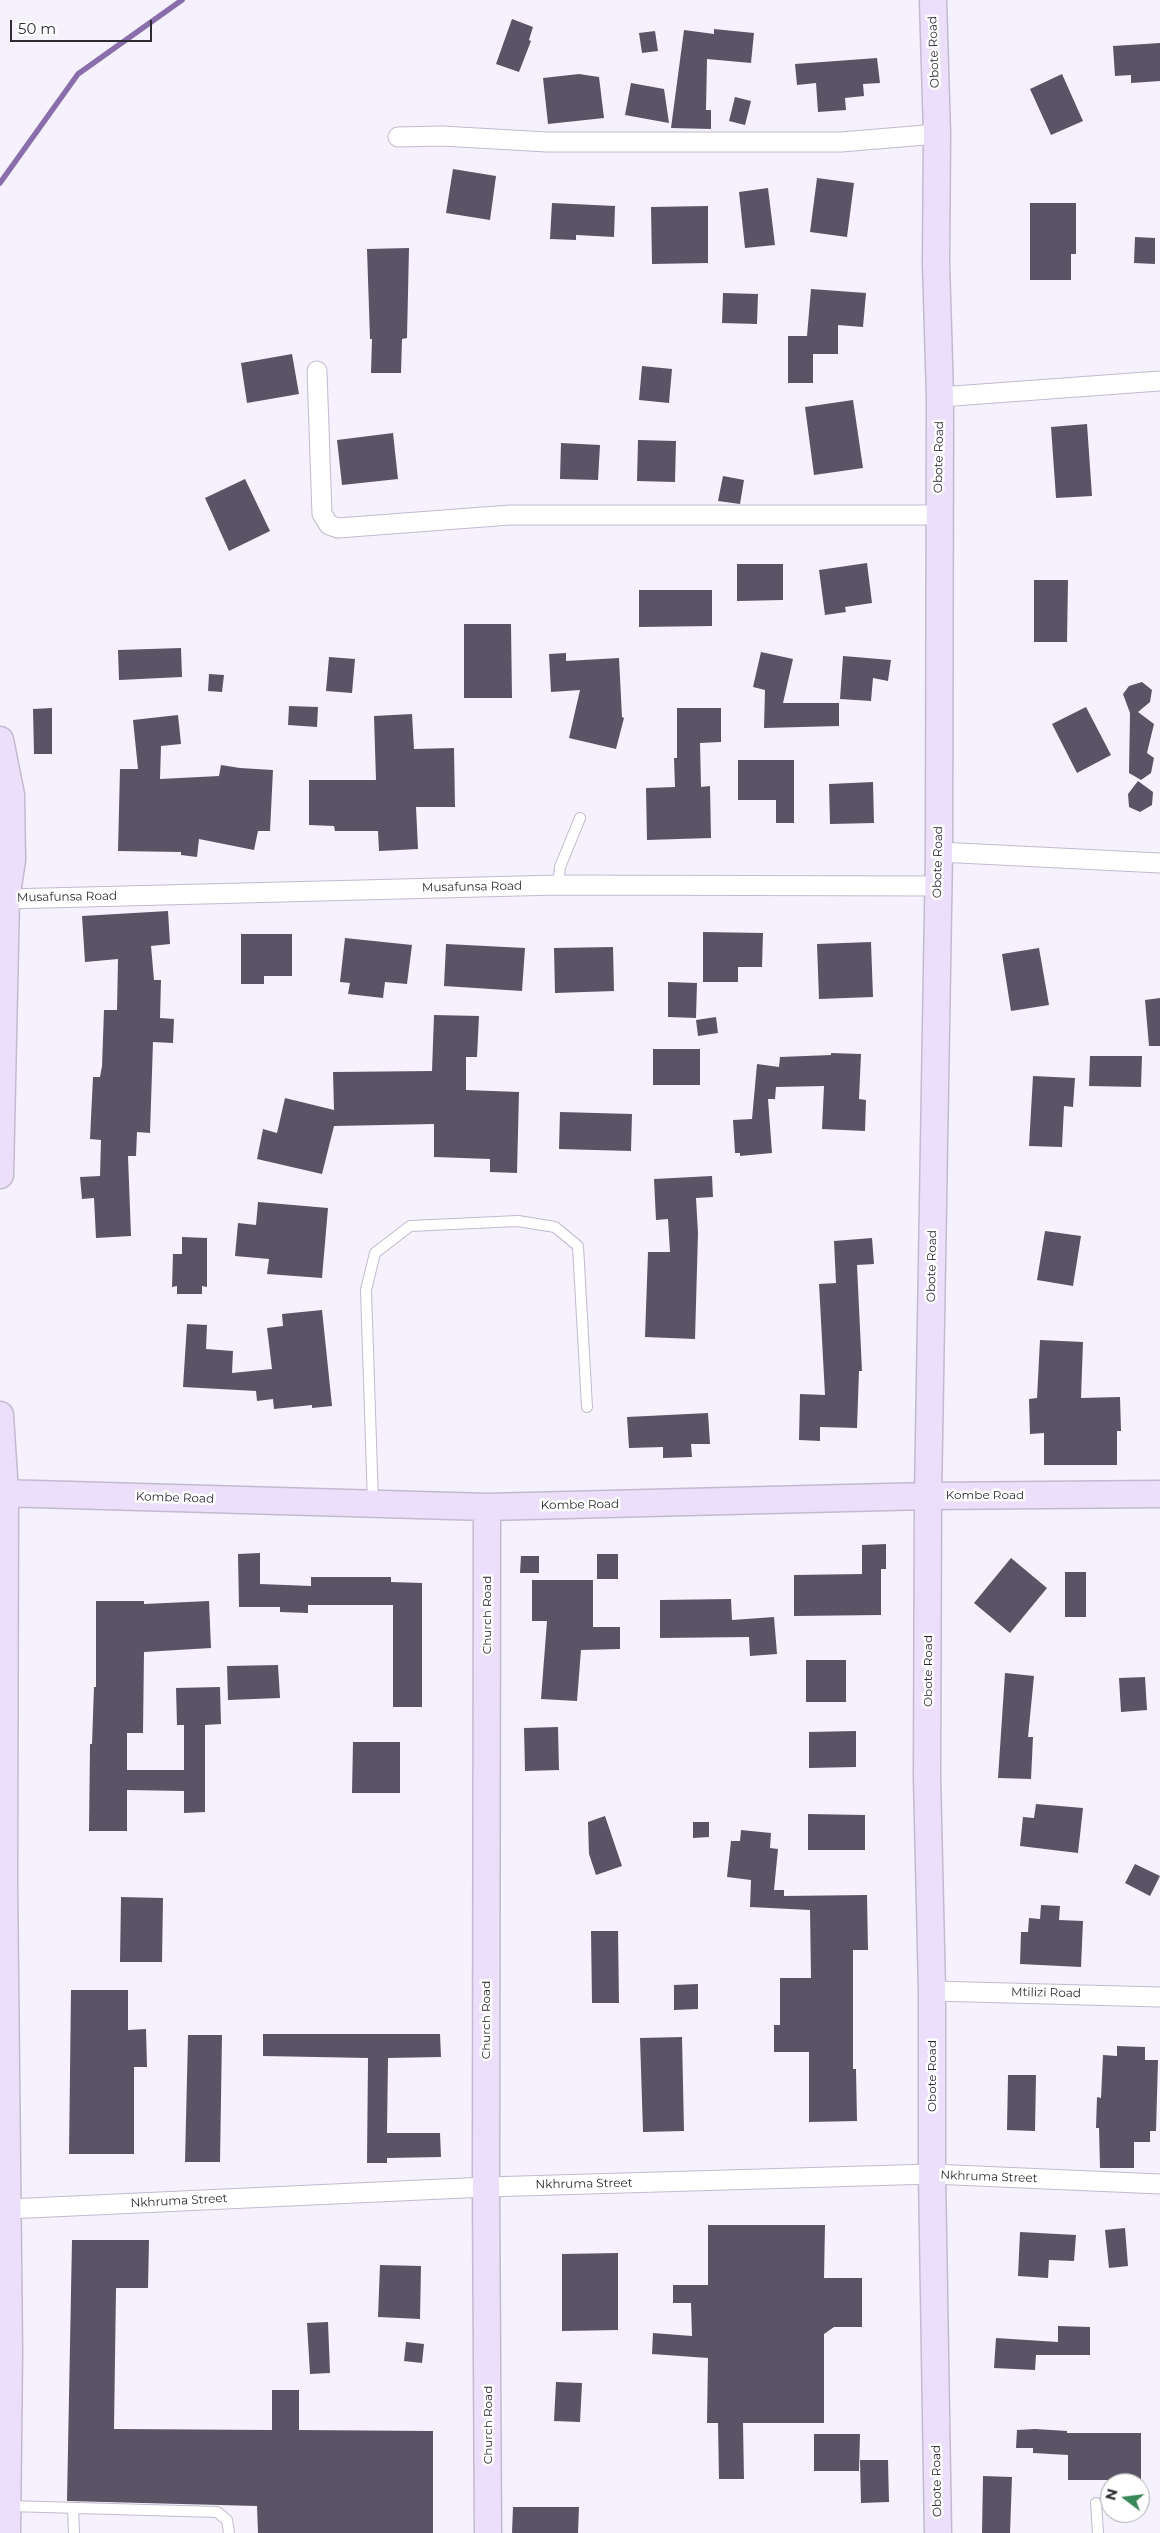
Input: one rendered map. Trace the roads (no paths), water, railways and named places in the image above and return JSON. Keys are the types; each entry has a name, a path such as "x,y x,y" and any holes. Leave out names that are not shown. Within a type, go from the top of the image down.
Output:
{"street":[{"name":"Obote Road","path":"933,0 937,134 936,263 940,397 939,852 928,1496 927,1777 932,1991 932,2174 938,2533"},
{"path":"398,137 442,136 547,142 841,142 937,134"},
{"path":"317,372 322,514 329,525 338,528 510,515 939,515"},
{"path":"940,397 1160,380"},
{"path":"0,740 11,795 12,860 6,898 0,1175"},
{"path":"939,852 1160,863"},
{"name":"Musafunsa Road","path":"6,898 558,885 937,886"},
{"path":"0,1415 2,1493 2,1880 8,2209 7,2533"},
{"name":"Kombe Road","path":"2,1493 488,1507 928,1496 1160,1494"},
{"name":"Church Road","path":"488,1507 486,2186 488,2533"},
{"name":"Mtilizi Road","path":"932,1991 1160,1997"},
{"name":"Nkhruma Street","path":"8,2209 486,2186 932,2174 1160,2184"}],"lane":[{"path":"558,885 560,866 580,818"},
{"path":"374,1504 366,1290 375,1253 410,1226 518,1221 555,1227 578,1246 587,1406"},
{"path":"1096,2503 1098,2533"},
{"path":"8,2506 217,2512 227,2520 229,2533"},
{"path":"73,2508 74,2533"}],"waterway":[{"path":"0,183 78,74 182,0"}]}
